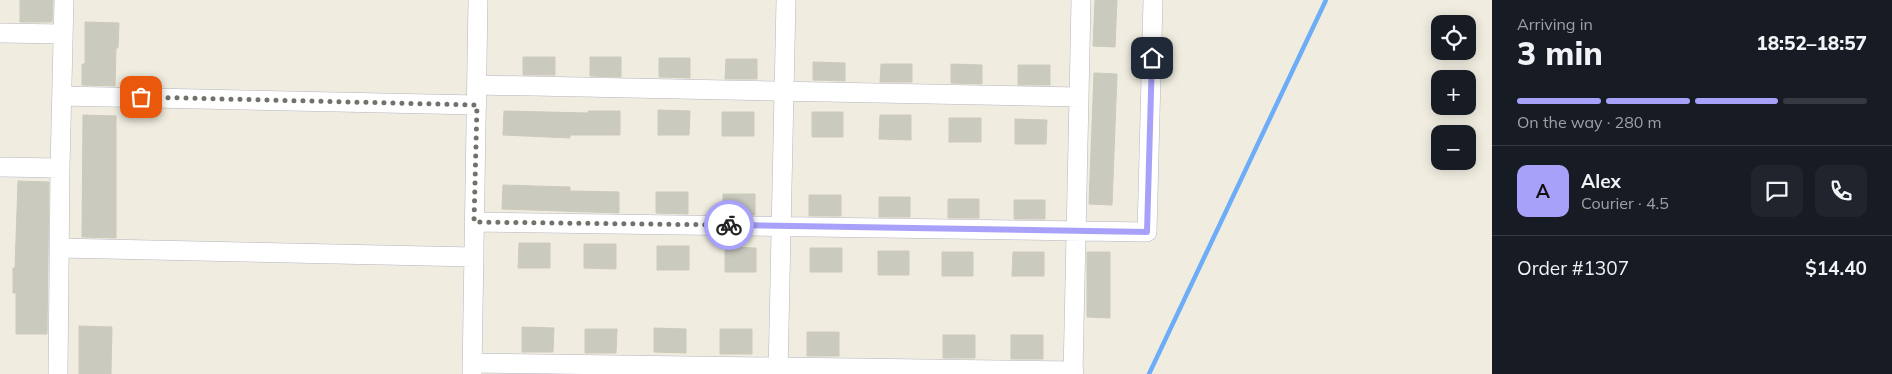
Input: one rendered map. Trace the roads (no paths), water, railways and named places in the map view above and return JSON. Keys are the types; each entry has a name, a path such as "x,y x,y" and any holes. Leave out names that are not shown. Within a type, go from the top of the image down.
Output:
{"street":[{"path":"58,374 64,0"},
{"path":"478,0 472,368 1074,373 1081,0"},
{"path":"778,371 786,0"},
{"path":"474,222 1147,232 1153,0"},
{"path":"0,33 63,34"},
{"path":"477,85 1079,97"},
{"path":"62,96 477,105"},
{"path":"0,167 60,168"},
{"path":"59,248 474,257"}],"waterway":[{"path":"1149,374 1326,0"}]}
